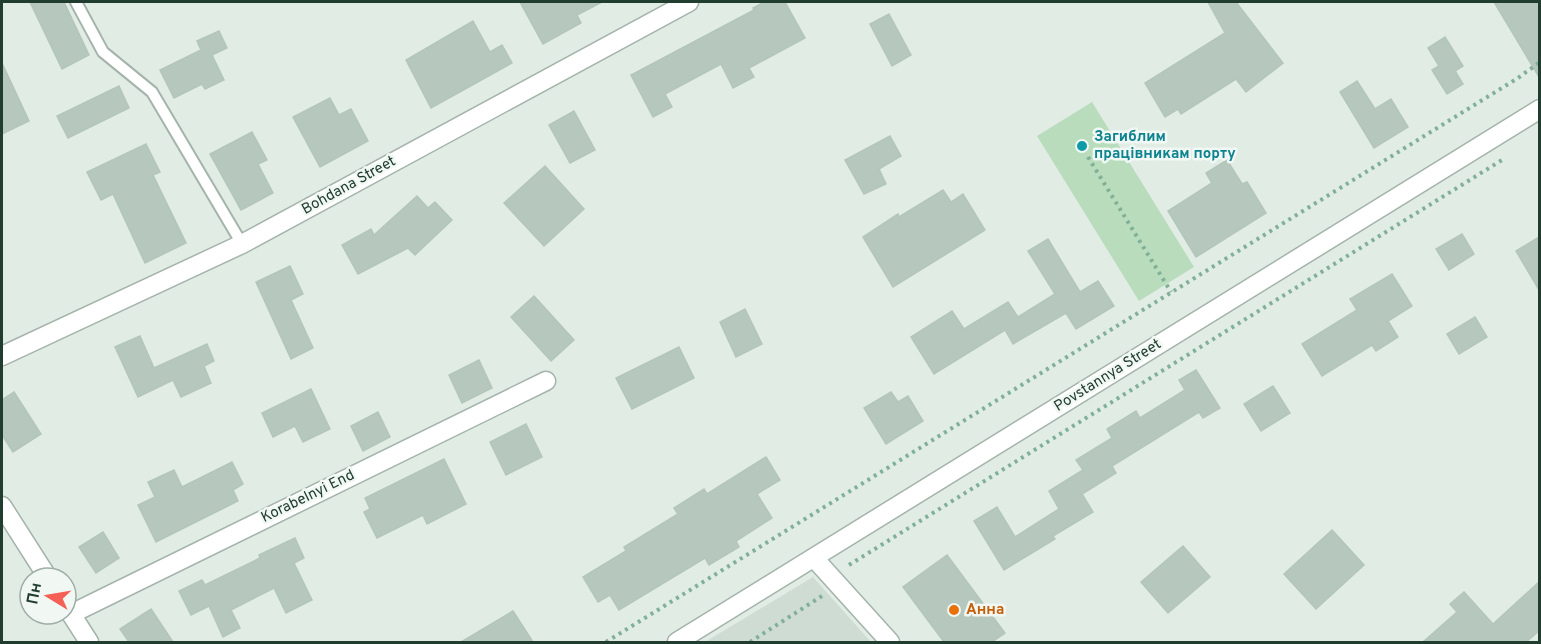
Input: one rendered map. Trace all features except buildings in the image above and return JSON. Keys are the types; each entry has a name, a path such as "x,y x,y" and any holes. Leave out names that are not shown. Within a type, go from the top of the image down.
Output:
{"street":[{"name":"Bohdana Street","path":"2,356 242,244 689,2"},
{"name":"Povstannya Street","path":"677,642 1539,109"},
{"name":"Korabelnyi End","path":"78,605 546,381"},
{"path":"2,506 40,566"},
{"path":"814,558 890,642"},
{"path":"78,625 89,642"}],"lane":[{"path":"76,2 104,52 152,93 242,244"}],"path":[{"path":"606,642 1518,78 1539,62"},
{"path":"750,642 820,599 849,565 1489,169 1507,155"},
{"path":"1088,157 1172,292"}],"shaded area":[{"path":"813,577 871,642 705,642"}],"green space":[{"path":"1092,102 1194,267 1139,301 1037,136"}],"place":[{"name":"Загиблим працівникам порту","path":"1082,146"},
{"name":"Анна","path":"954,610"}]}
